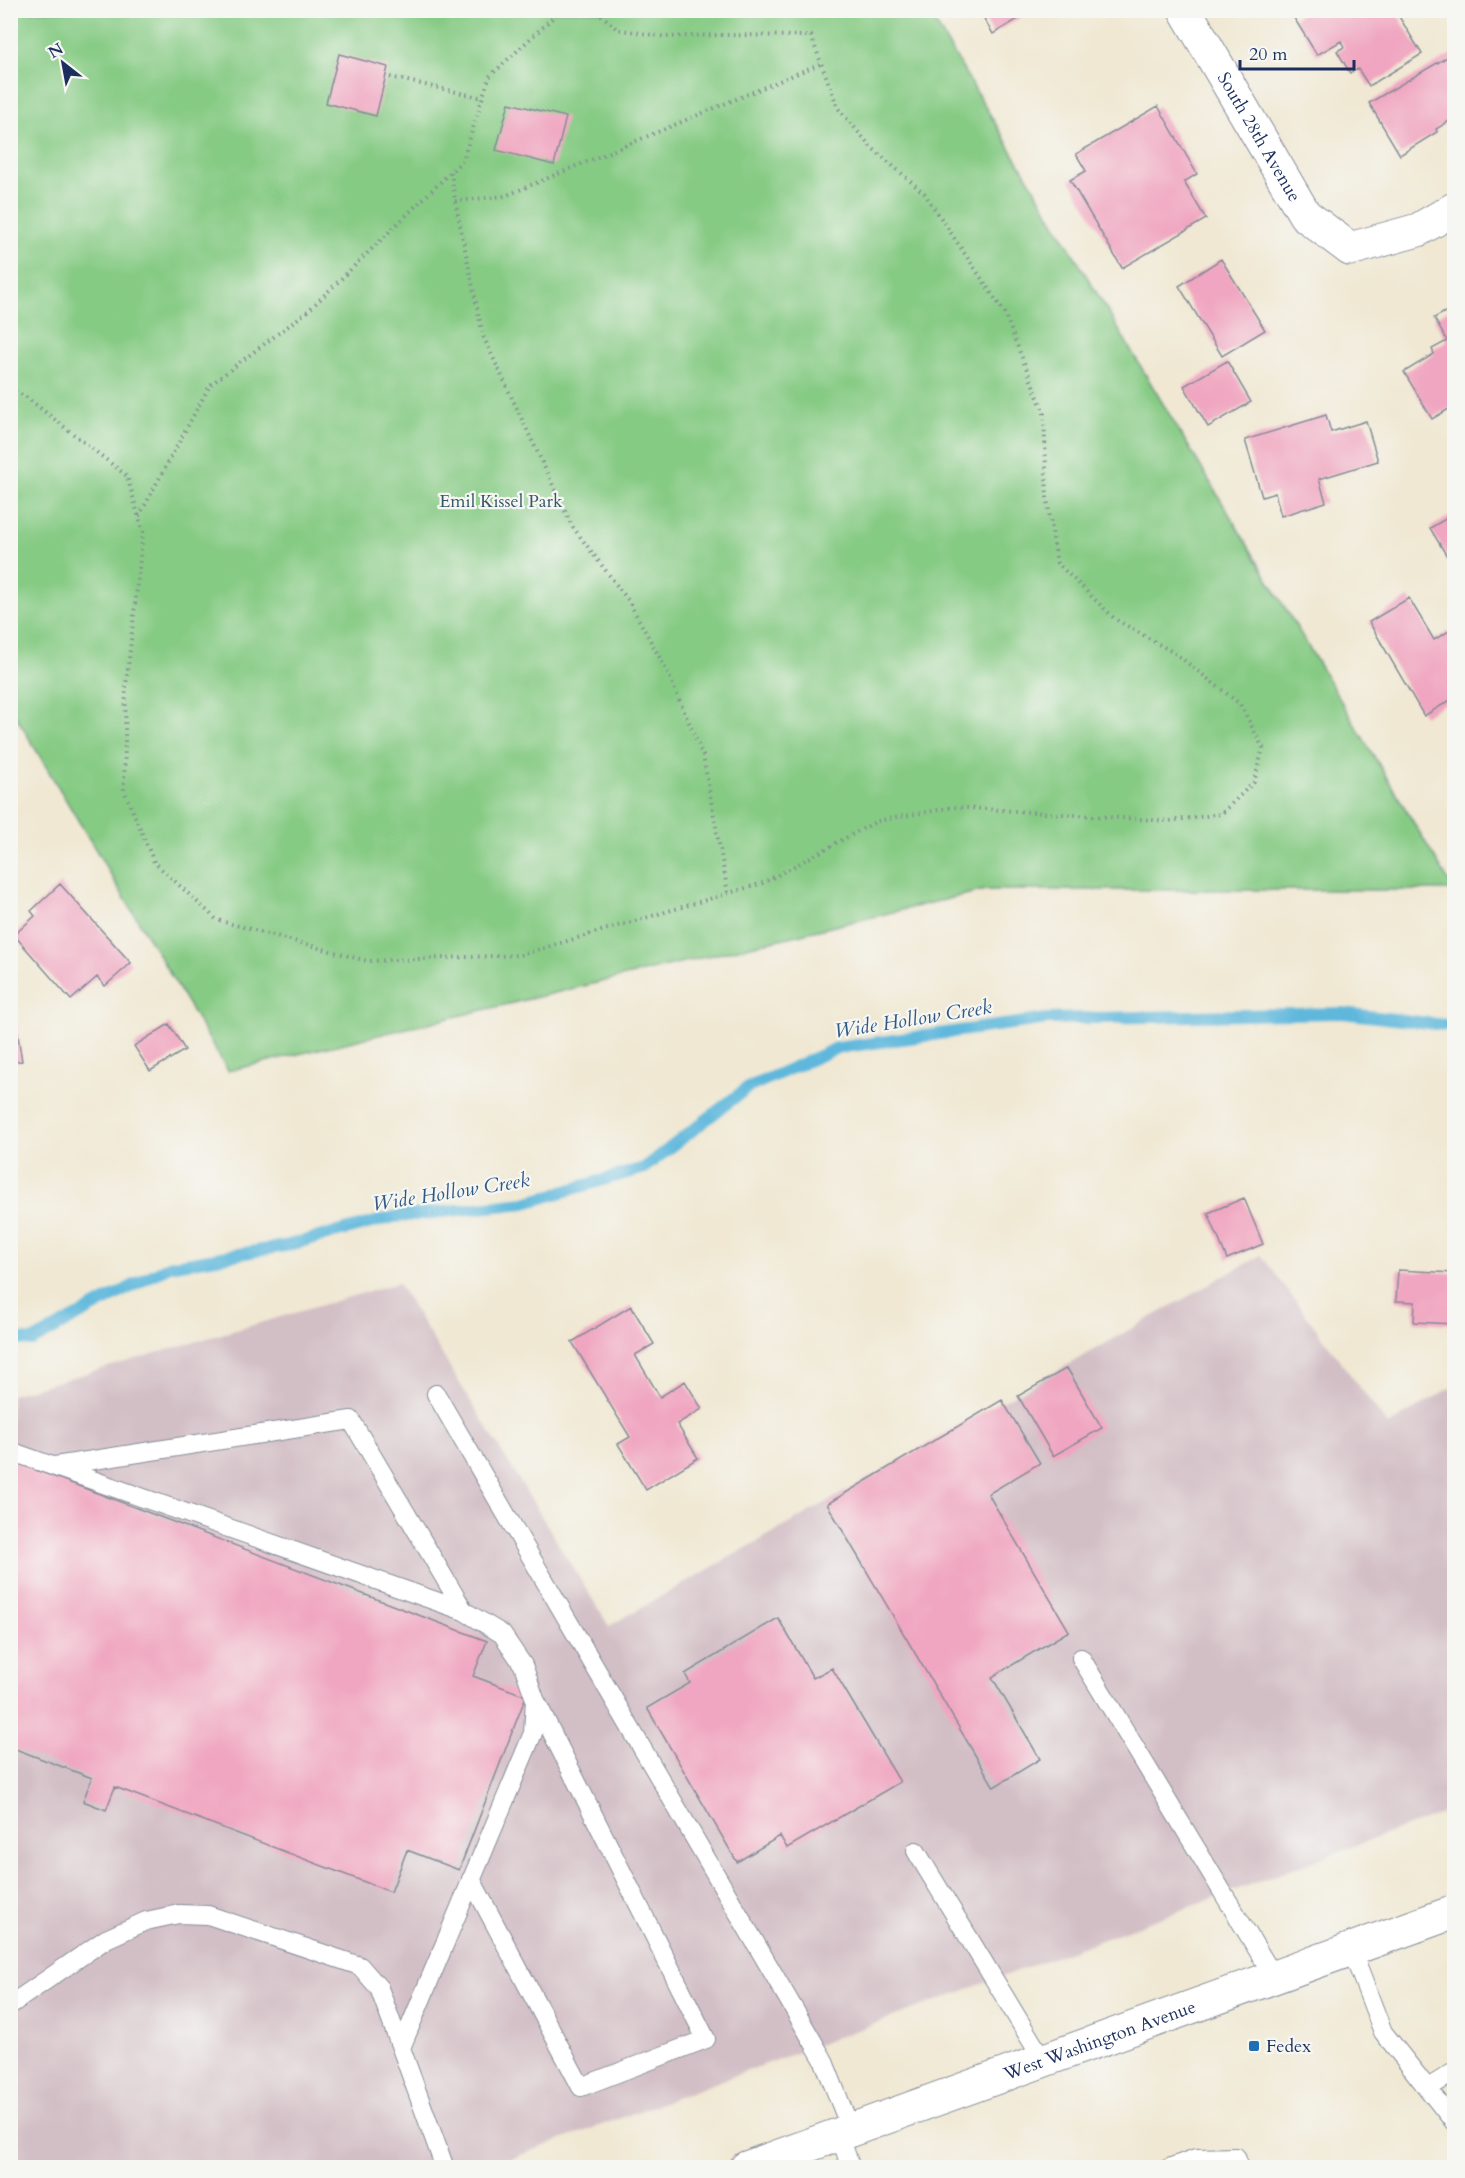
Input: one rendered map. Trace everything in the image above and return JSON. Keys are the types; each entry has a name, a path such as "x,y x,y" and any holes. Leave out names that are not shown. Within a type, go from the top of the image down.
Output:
{"main road":[{"name":"South 28th Avenue","path":"1185,10 1305,215 1350,249 1418,231 1455,208"},
{"name":"West Washington Avenue","path":"746,2168 1455,1912"}],"lane":[{"path":"435,1394 822,2059 845,2132 850,2168"},
{"path":"53,1466 351,1420 464,1611"},
{"path":"10,1451 464,1611 502,1634 523,1665 535,1699 706,2039 581,2087 471,1879"},
{"path":"1081,1658 1274,1977"},
{"path":"401,2048 533,1733 535,1699"},
{"path":"916,1851 1043,2060"},
{"path":"10,2005 106,1939 146,1921 179,1914 208,1915 360,1966 379,1988 445,2168"},
{"path":"1351,1949 1383,2032 1455,2122"},
{"path":"1428,2088 1455,2072"},
{"path":"1169,2168 1196,2158 1236,2157 1240,2168"}],"path":[{"path":"139,516 210,385 308,311 463,160 489,77 561,10"},
{"path":"10,388 27,397 127,476 143,532 126,686 123,790 154,862 217,920 367,961 520,955 763,883 877,821 954,807 1169,821 1221,814 1254,782 1263,747 1240,704 1176,654 1115,618 1057,563 1047,499 1044,412 1004,312 924,193 870,146 838,108 811,36 665,37 617,29 596,10"},
{"path":"455,201 505,196 822,63"},
{"path":"390,77 483,98"},
{"path":"451,172 483,336 572,526 627,600 667,670 703,756 728,893"}],"shaded area":[{"path":"1261,1255 1388,1425 1454,1386 1454,1809 488,2167 11,2168 11,1395 398,1283 609,1626"}],"green space":[{"name":"Emil Kissel Park","path":"11,11 928,11 1454,890 985,890 228,1071 11,708"}],"building":[{"path":"979,10 1033,10 993,34"},
{"path":"1306,10 1395,10 1422,54 1369,86 1358,69 1350,73 1337,51 1344,47 1341,41 1317,55 1294,18"},
{"path":"1454,53 1454,118 1436,129 1437,132 1400,155 1369,103"},
{"path":"339,54 388,67 376,116 326,103"},
{"path":"509,103 566,117 554,165 496,150"},
{"path":"1158,106 1197,174 1184,182 1206,219 1122,268 1070,180 1086,171 1076,154"},
{"path":"1221,259 1265,330 1222,356 1179,286"},
{"path":"1454,307 1454,406 1432,419 1404,372 1434,354 1432,349 1447,341 1434,318"},
{"path":"1227,361 1251,402 1208,427 1184,386"},
{"path":"1326,415 1331,432 1366,421 1378,461 1319,479 1326,502 1281,516 1275,493 1262,497 1245,440"},
{"path":"1454,514 1454,568 1430,528"},
{"path":"1409,598 1434,640 1454,628 1454,698 1424,716 1369,622"},
{"path":"60,884 131,963 105,986 97,977 71,1000 14,935 35,916 31,911"},
{"path":"10,986 22,1061 10,1062"},
{"path":"169,1024 185,1050 150,1071 134,1046"},
{"path":"1244,1198 1263,1244 1227,1259 1208,1213"},
{"path":"1398,1270 1454,1273 1454,1324 1414,1322 1415,1302 1396,1301"},
{"path":"631,1306 654,1344 635,1355 660,1397 685,1381 702,1409 677,1424 698,1458 646,1490 618,1444 630,1437 572,1342"},
{"path":"1067,1368 1102,1428 1053,1456 1018,1396"},
{"path":"1002,1400 1040,1463 988,1494 1069,1631 992,1677 1040,1759 994,1787 827,1504"},
{"path":"10,1460 487,1641 473,1676 526,1696 459,1870 407,1850 391,1892 115,1787 106,1810 83,1801 92,1778 10,1747"},
{"path":"778,1618 813,1678 832,1668 900,1782 787,1848 780,1836 737,1862 647,1708 690,1683 685,1674"}],"waterway":[{"name":"Wide Hollow Creek","path":"10,1338 32,1341 169,1266 285,1246 394,1217 525,1203 644,1168 747,1088 837,1048 1047,1019 1342,1013 1454,1026"}],"place":[{"name":"Fedex","path":"1254,2046"}]}
